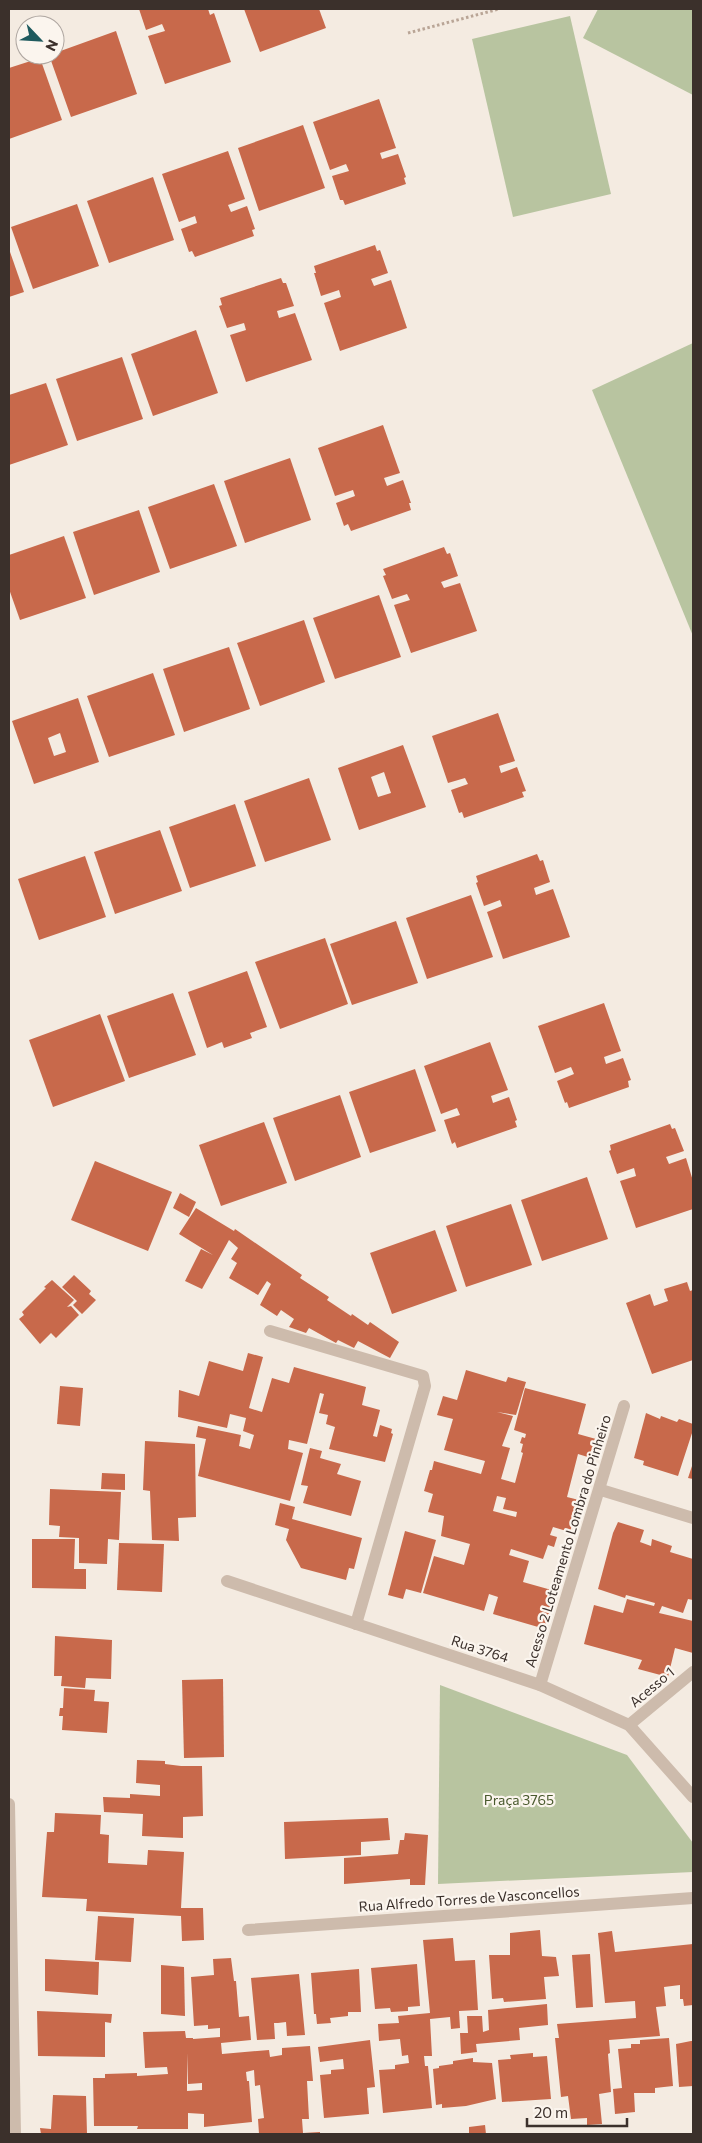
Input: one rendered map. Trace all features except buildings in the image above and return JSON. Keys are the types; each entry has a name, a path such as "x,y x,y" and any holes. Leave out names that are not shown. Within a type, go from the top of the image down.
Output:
{"street":[{"path":"270,1331 422,1376 425,1386 356,1624"},
{"name":"Acesso 2 Loteamento Lombra do Pinheiro","path":"540,1685 601,1490 624,1406"},
{"path":"601,1490 693,1518"},
{"name":"Rua 3764","path":"227,1581 540,1685 629,1725 693,1796"},
{"name":"Acesso 1","path":"629,1725 693,1672"},
{"path":"9,1804 16,2134"},
{"name":"Rua Alfredo Torres de Vasconcellos","path":"248,1930 693,1898"}],"path":[{"path":"408,33 499,9"}],"green space":[{"path":"598,9 693,9 693,95 583,38"},
{"path":"570,16 611,194 513,217 472,39"},
{"path":"693,343 693,636 592,390"},
{"name":"Praça 3765","path":"440,1685 627,1755 693,1843 693,1872 438,1884"}]}
